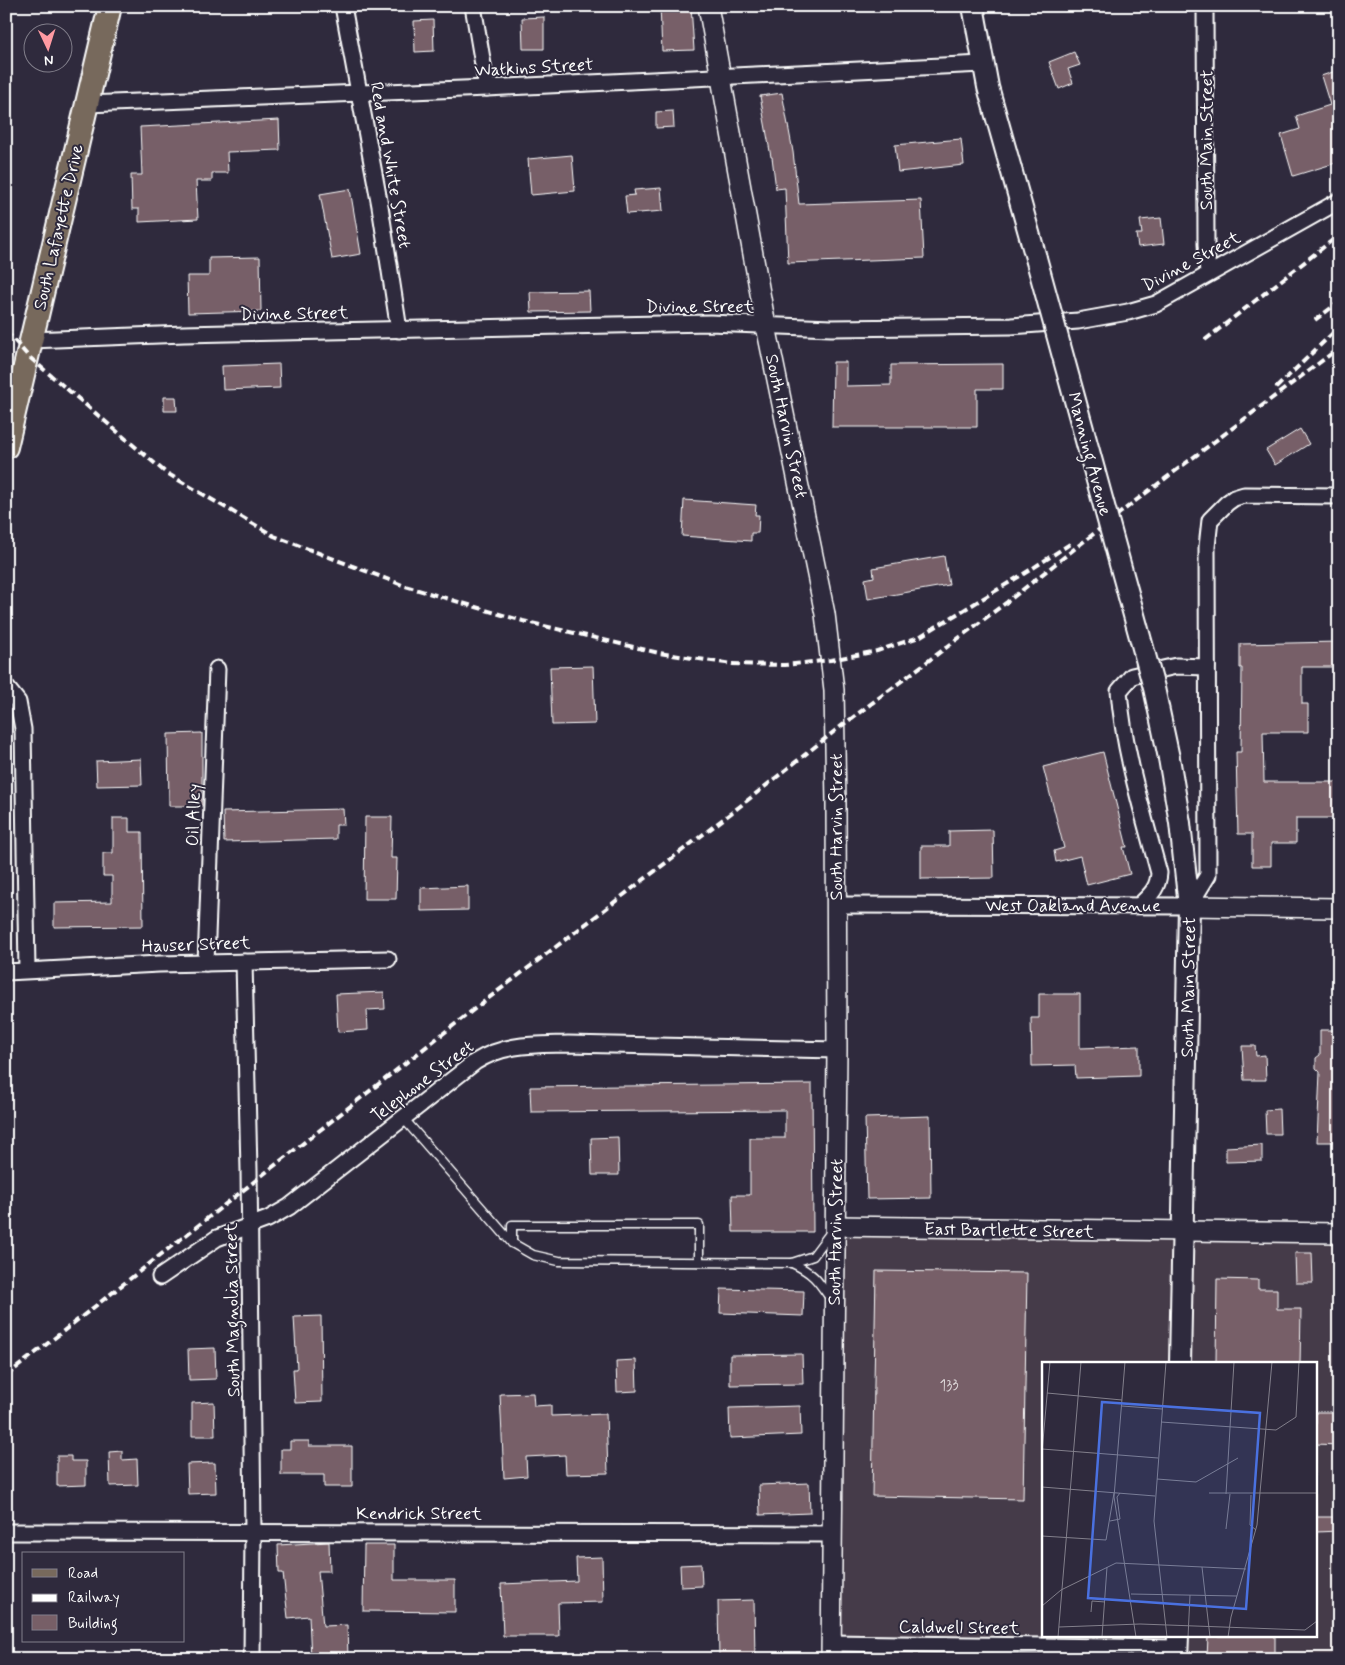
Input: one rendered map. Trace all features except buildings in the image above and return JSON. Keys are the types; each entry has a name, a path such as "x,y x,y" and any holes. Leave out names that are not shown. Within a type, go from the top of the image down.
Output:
{"main road":[{"name":"South Lafayette Drive","path":"6,447 110,6"},
{"name":"Manning Avenue","path":"972,6 988,87 1154,688 1180,823 1189,906"},
{"name":"South Main Street","path":"1180,1362 1189,906"}],"street":[{"name":"Red and White Street","path":"343,6 399,330"},
{"path":"472,6 486,88"},
{"name":"South Harvin Street","path":"708,6 766,326 826,624 834,690 837,905 836,1226 831,1651"},
{"name":"South Main Street","path":"1205,6 1206,244 1208,274"},
{"name":"Watkins Street","path":"87,104 486,88 983,64"},
{"name":"Divine Street","path":"31,340 184,334 710,323 831,328 1011,326 1078,321 1128,312 1156,304 1339,200"},
{"name":"South Main Street","path":"1189,906 1208,875 1207,667 1208,529 1210,520 1227,503 1244,495 1339,496"},
{"path":"1140,905 1155,890 1159,873 1130,763 1119,691 1132,676 1176,666 1207,667"},
{"name":"Oil Alley","path":"206,963 217,669"},
{"path":"6,687 18,702 22,713 27,970"},
{"name":"West Oakland Avenue","path":"837,905 1140,905 1339,908"},
{"name":"Hauser Street","path":"6,972 206,963 388,959"},
{"name":"South Magnolia Street","path":"244,962 253,1531 252,1659"},
{"name":"Telephone Street","path":"160,1276 217,1238 268,1219 289,1207 475,1062 499,1049 528,1045 568,1044 836,1050"},
{"name":"East Bartlette Street","path":"836,1226 1339,1233"},
{"name":"Kendrick Street","path":"6,1532 253,1531 832,1534"},
{"name":"Caldwell Street","path":"831,1651 1177,1648"}],"lane":[{"path":"404,1118 512,1243 533,1255 559,1261 792,1263 813,1256 836,1226"},
{"path":"512,1243 512,1225 699,1225 699,1262"},
{"path":"792,1263 809,1271 835,1304"}],"shaded area":[{"path":"845,1236 1339,1240 1339,1659 836,1659"}],"railway":[{"path":"1205,340 1339,235"},
{"path":"1315,320 1339,302"},
{"path":"1276,388 1339,327"},
{"path":"6,331 28,356 165,472 274,536 405,586 523,621 659,653 732,664 785,665 831,660 877,651 919,637 1073,542"},
{"path":"6,1376 477,1007 739,807 836,730 1339,348"}]}
